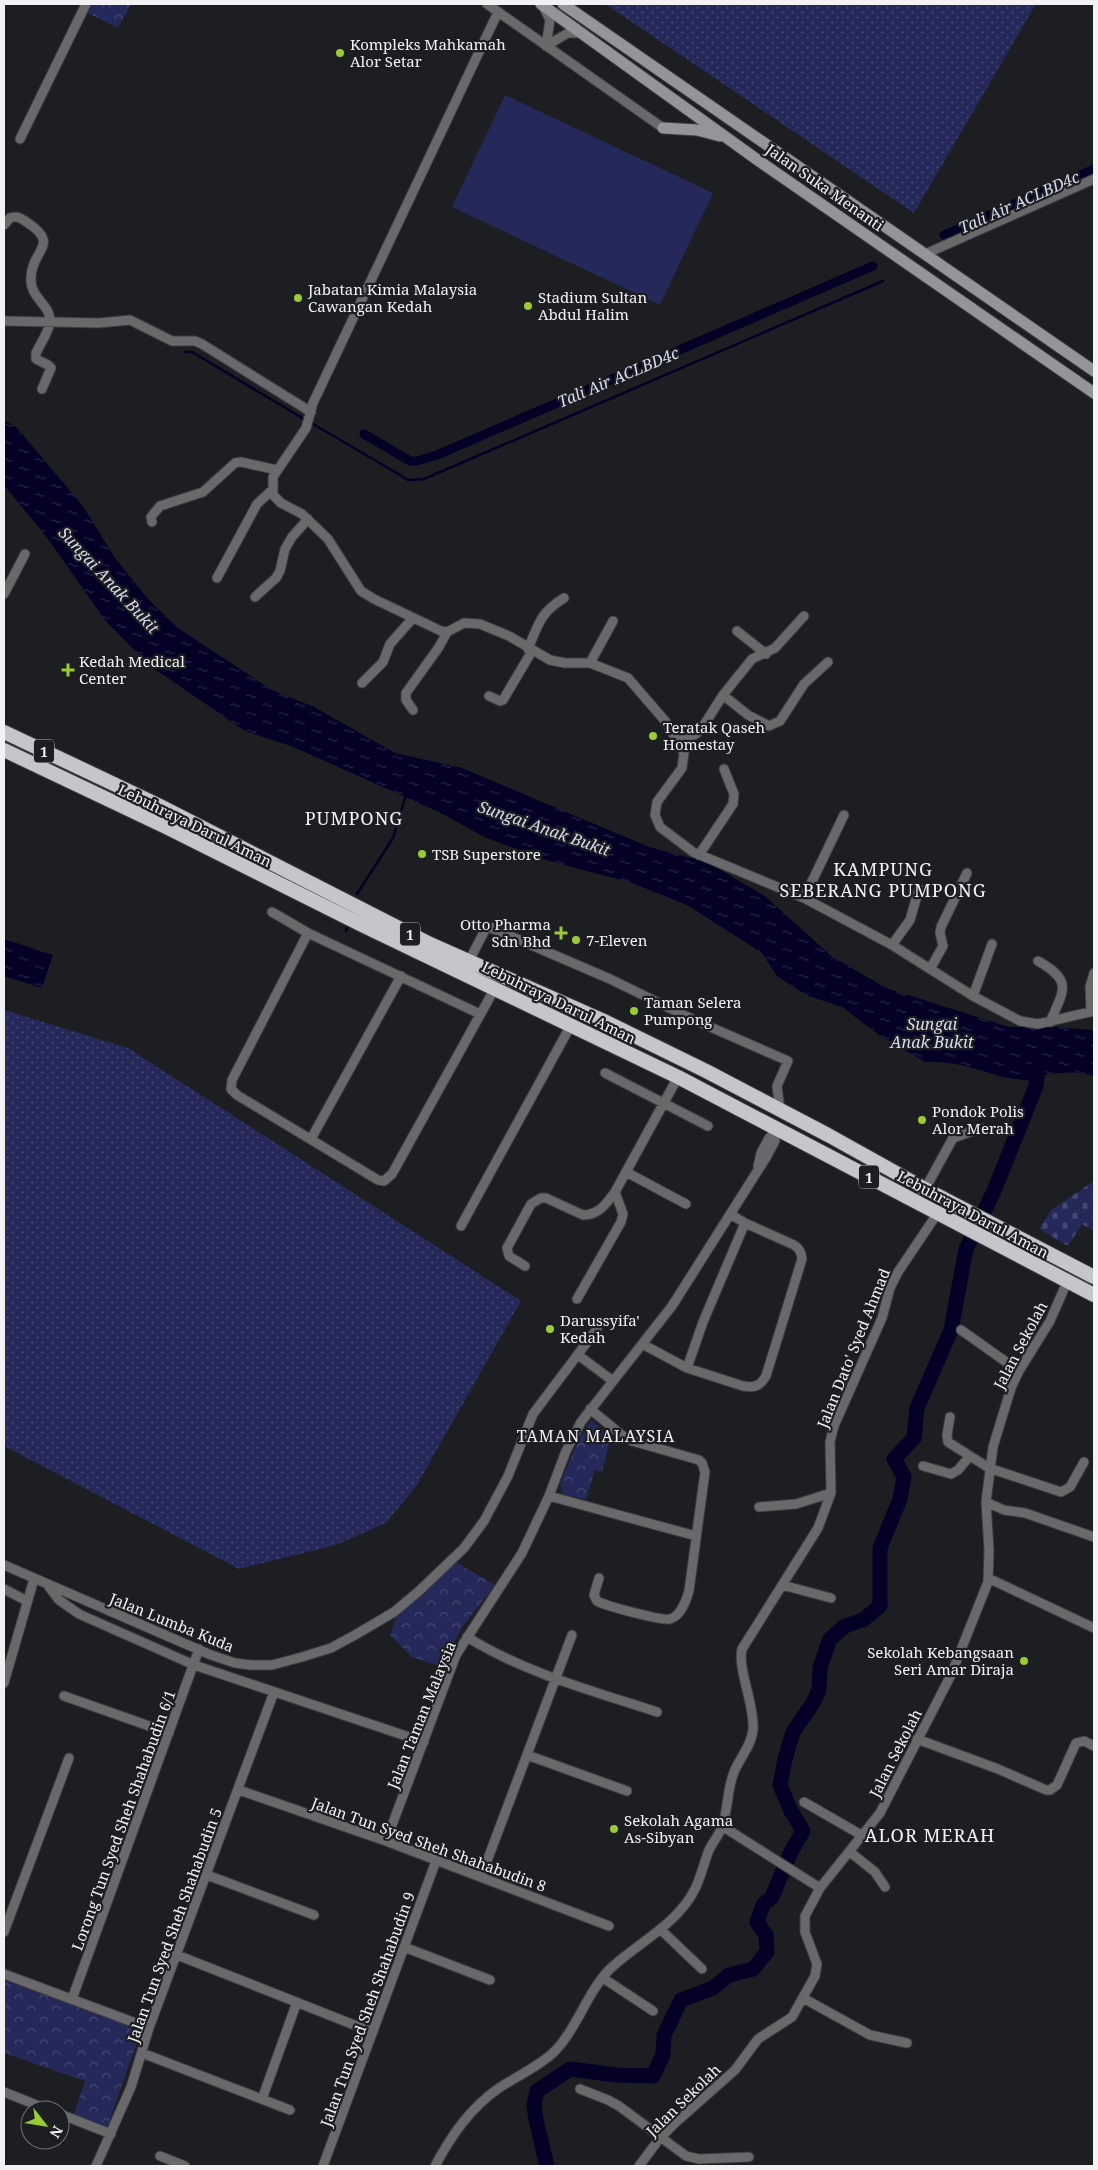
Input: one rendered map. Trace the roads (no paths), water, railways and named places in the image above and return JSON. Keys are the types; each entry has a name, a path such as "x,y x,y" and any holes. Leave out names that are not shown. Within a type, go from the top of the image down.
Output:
{"highway":[{"name":"Lebuhraya Darul Aman","path":"4,732 158,805 368,913 468,961 606,1022 740,1089 925,1189 1094,1276"},
{"name":"Lebuhraya Darul Aman","path":"4,750 173,829 362,926 678,1077 1094,1295"},
{"path":"158,805 173,829 202,828"},
{"path":"740,1089 775,1118 777,1130 789,1126 828,1135"}],"main road":[{"name":"Jalan Suka Menanti","path":"541,4 733,141 1094,393"},
{"name":"Jalan Suka Menanti","path":"563,4 1094,371"},
{"path":"663,128 697,130 733,141"}],"street":[{"path":"20,139 86,4"},
{"path":"487,4 663,128"},
{"path":"541,4 550,20 546,46"},
{"path":"447,632 413,618 361,591 328,539 308,519 277,500 272,490 272,481 277,470 304,432 313,403 498,12"},
{"path":"546,46 568,32 583,33"},
{"path":"925,254 1094,179"},
{"path":"4,225 10,218 20,217 42,234 44,243 32,268 31,286 36,297 49,313 50,323 36,353 36,358 48,364 51,368 42,389"},
{"path":"4,321 99,323 130,320 172,341 195,342 311,412"},
{"path":"152,522 151,516 160,506 203,492 235,463 240,462 277,470"},
{"path":"217,578 258,504 272,490"},
{"path":"255,597 276,578 280,571 285,549 292,537 308,519"},
{"path":"4,594 25,554"},
{"path":"489,696 500,701 503,700 530,650 542,615 564,598"},
{"path":"678,741 691,737 704,725 723,695 755,657 766,654 775,648 804,616"},
{"path":"362,684 383,662 390,644 413,618"},
{"path":"590,663 613,621"},
{"path":"413,710 406,700 406,693 439,648 447,632 464,623 473,623 509,636 550,660 565,663 590,663 628,678 643,693 678,741 684,753 684,762 657,802 655,815 658,824 685,847 699,855 804,898 892,945 974,996 1020,1021 1038,1024 1092,1012 1090,987 1094,973"},
{"path":"737,630 766,654"},
{"path":"723,695 748,714 769,726 780,721 804,684 828,662"},
{"path":"699,855 733,804 734,794 724,769"},
{"path":"804,898 844,815"},
{"path":"930,969 943,946 940,933 941,927 967,873"},
{"path":"892,945 910,920 919,889"},
{"path":"272,912 308,933 480,1014"},
{"path":"468,961 487,926 610,979 788,1061 777,1086 780,1110"},
{"path":"308,933 231,1086 233,1093 378,1180 384,1181 388,1178 495,988"},
{"path":"974,996 992,944"},
{"path":"1038,961 1057,973 1062,985 1061,996 1050,1022"},
{"path":"311,1139 401,976"},
{"path":"461,1226 571,1025"},
{"path":"605,1073 708,1126"},
{"path":"525,1266 510,1256 506,1248 531,1204 536,1200 546,1198 583,1215 590,1215 602,1209 615,1192 678,1077"},
{"path":"925,1189 953,1138 981,1128"},
{"name":"Jalan Taman Malaysia","path":"386,1841 456,1656 522,1553 549,1496 569,1444 590,1409 644,1345 672,1306 775,1141 777,1130"},
{"path":"626,1172 686,1204"},
{"path":"577,1299 621,1222 623,1214 615,1192"},
{"path":"644,1345 687,1368 752,1387 761,1384 766,1376 802,1254 794,1245 745,1223 730,1214"},
{"name":"Jalan Dato' Syed Ahmad","path":"435,2166 448,2143 474,2108 497,2089 548,2057 563,2042 603,1978 616,1964 660,1929 691,1895 712,1844 722,1826 734,1772 750,1742 752,1711 740,1653 745,1642 816,1533 831,1494 830,1442 834,1426 882,1318 890,1288 898,1272 937,1214"},
{"path":"687,1368 703,1322 745,1223"},
{"name":"Jalan Sekolah","path":"639,2166 660,2138 735,2070 758,2039 792,2016 815,1976 817,1964 805,1932 805,1916 820,1888 880,1813 951,1675 988,1578 989,1550 986,1502 989,1468 998,1428 1019,1371 1050,1321 1068,1282"},
{"name":"Jalan Lumba Kuda","path":"4,1565 199,1650 235,1663 272,1665 331,1648 394,1612 425,1585 474,1536 492,1510 533,1414 555,1382 597,1330"},
{"path":"961,1330 1019,1371"},
{"path":"578,1355 613,1382"},
{"path":"590,1409 623,1436 694,1457 702,1463 704,1472 687,1599 680,1611 670,1619 664,1619 597,1602 594,1595 599,1578"},
{"path":"950,1417 947,1435 948,1442 989,1468 1061,1492 1070,1487 1084,1462"},
{"path":"923,1466 951,1474 958,1470 969,1457"},
{"path":"759,1507 796,1504 831,1494"},
{"path":"549,1496 696,1536"},
{"path":"986,1502 1004,1510 1025,1513 1094,1537"},
{"path":"988,1578 1094,1628"},
{"path":"4,1683 34,1579"},
{"path":"47,1585 59,1600 79,1614 194,1665 424,1742"},
{"path":"782,1585 831,1598"},
{"path":"4,1589 27,1602"},
{"path":"481,1877 572,1635"},
{"path":"467,1637 494,1654 556,1678 657,1712"},
{"name":"Lorong Tun Syed Sheh Shahabudin 6/1","path":"72,2000 199,1650"},
{"name":"Jalan Tun Syed Sheh Shahabudin 5","path":"96,2166 132,2087 149,2028 274,1692"},
{"path":"64,1696 170,1733"},
{"path":"917,1739 998,1769 1046,1790 1050,1790 1056,1785 1076,1743 1084,1741 1094,1746"},
{"path":"527,1755 627,1791"},
{"path":"4,1932 69,1758"},
{"name":"Jalan Tun Syed Sheh Shahabudin 8","path":"239,1790 386,1841 609,1926"},
{"path":"804,1802 863,1836"},
{"path":"722,1826 820,1888"},
{"path":"850,1852 875,1872 885,1887"},
{"name":"Jalan Tun Syed Sheh Shahabudin 9","path":"323,2166 436,1861"},
{"path":"207,1875 314,1915"},
{"path":"660,1929 702,1969"},
{"path":"404,1947 490,1980"},
{"path":"177,1955 372,2032"},
{"path":"4,1974 149,2028"},
{"path":"603,1978 653,2011"},
{"path":"803,1998 870,2035 907,2043"},
{"path":"262,2099 297,2002"},
{"path":"142,2053 290,2110"},
{"path":"580,2090 608,2100 678,2152 692,2158 749,2157"},
{"path":"4,2092 24,2100"},
{"path":"70,2118 111,2134"},
{"path":"160,2156 185,2166"}],"water":[{"name":"Sungai Anak Bukit","path":"4,420 17,428 83,506 115,558 148,599 178,628 272,690 314,707 395,753 462,768 649,847 707,862 765,896 830,955 886,988 1009,1027 1055,1027 1094,1030 1094,1076 1069,1072 1044,1075 1036,1086 1028,1081 1003,1077 962,1065 925,1062 879,1035 842,1007 806,995 777,976 762,953 687,905 632,883 546,860 484,837 441,813 291,746 245,731 149,665 105,620 48,539 4,485"},
{"path":"4,939 53,955 42,988 4,976"}],"waterway":[{"name":"Tali Air ACLBD4c","path":"944,235 1094,169"},
{"name":"Tali Air ACLBD4c","path":"364,434 410,461 417,461 437,455 873,266"},
{"path":"313,424 408,480 424,479 883,281"},
{"path":"185,352 192,352 304,419"},
{"path":"357,894 393,838 406,795"},
{"path":"346,931 348,926"},
{"path":"547,2166 536,2120 534,2105 537,2091 570,2069 616,2075 653,2076 663,2055 664,2035 681,2000 713,1988 729,1975 753,1969 767,1952 766,1935 757,1922 763,1905 772,1897 790,1854 803,1831 791,1811 780,1785 793,1732 813,1703 819,1690 820,1667 830,1639 845,1626 863,1620 880,1606 880,1548 900,1499 904,1477 894,1459 914,1438 917,1408 951,1330 966,1249 994,1191 1036,1086 1038,1068"}],"place":[{"name":"Kompleks Mahkamah Alor Setar","path":"340,53"},
{"name":"Jabatan Kimia Malaysia Cawangan Kedah","path":"298,298"},
{"name":"Stadium Sultan Abdul Halim","path":"528,306"},
{"name":"Kedah Medical Center","path":"68,670"},
{"name":"Teratak Qaseh Homestay","path":"653,736"},
{"name":"TSB Superstore","path":"422,854"},
{"name":"Otto Pharma Sdn Bhd","path":"561,933"},
{"name":"7-Eleven","path":"576,940"},
{"name":"Taman Selera Pumpong","path":"634,1011"},
{"name":"Pondok Polis Alor Merah","path":"922,1120"},
{"name":"Darussyifa' Kedah","path":"550,1329"},
{"name":"Sekolah Kebangsaan Seri Amar Diraja","path":"1024,1661"},
{"name":"Sekolah Agama As-Sibyan","path":"614,1829"}],"district":[{"name":"PUMPONG","path":"354,818"},
{"name":"KAMPUNG SEBERANG PUMPONG","path":"883,880"},
{"name":"TAMAN MALAYSIA","path":"596,1436"},
{"name":"ALOR MERAH","path":"930,1835"}]}
